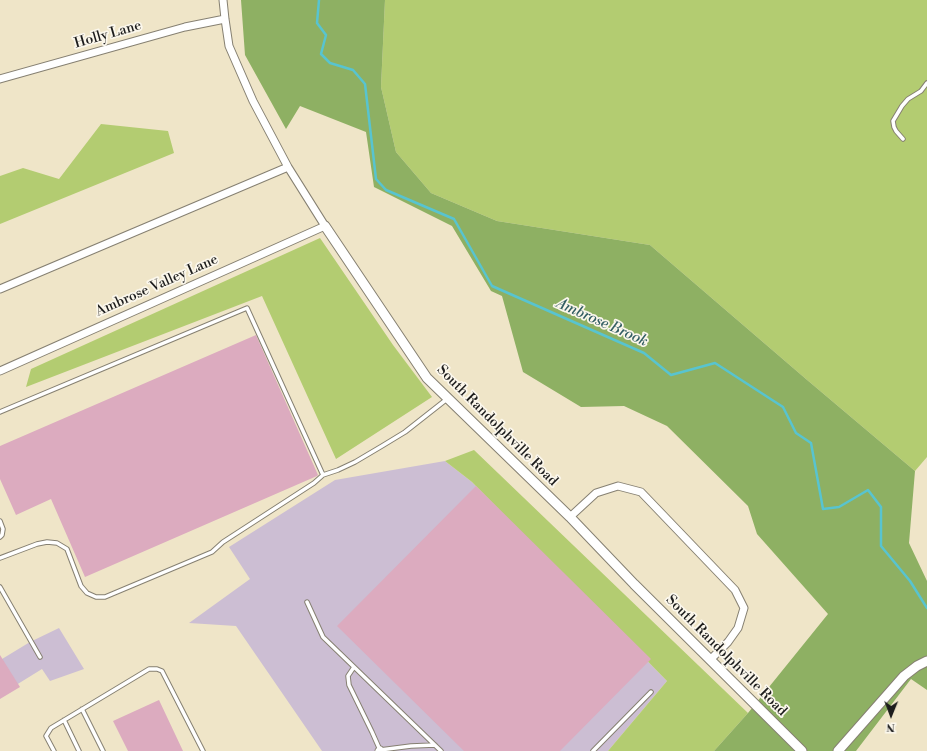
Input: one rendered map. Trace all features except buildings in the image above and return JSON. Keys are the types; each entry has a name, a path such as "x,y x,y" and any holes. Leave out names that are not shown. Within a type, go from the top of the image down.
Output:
{"street":[{"name":"South Randolphville Road","path":"224,0 229,46 253,101 288,167 325,226 427,378 570,517 634,584 802,751"},
{"name":"Holly Lane","path":"0,79 185,27 225,19"},
{"path":"0,289 288,167"},
{"name":"Ambrose Valley Lane","path":"0,371 325,226"},
{"path":"570,517 596,493 618,486 641,492 735,590 744,608 738,628 728,642 710,660"},
{"path":"838,751 904,676 917,666 927,661"}],"lane":[{"path":"903,139 896,131 893,121 908,99 921,91 927,83"},
{"path":"0,412 248,308 324,475"},
{"path":"0,558 37,544 47,542 57,543 67,549 81,586 86,593 96,597 105,598 212,552 223,542 324,475 355,462 406,432 448,398"},
{"path":"0,521 3,528 2,535 0,537"},
{"path":"0,587 40,657"},
{"path":"307,602 323,637 441,751"},
{"path":"354,667 348,676 349,685 382,751 411,746 435,745"},
{"path":"54,751 46,736 51,728 149,669 157,669 162,671 203,751"},
{"path":"592,751 651,692"},
{"path":"82,709 103,751"},
{"path":"64,720 78,751"}],"shaded area":[{"path":"445,461 472,482 667,681 608,751 322,751 236,626 189,623 250,579 229,547 335,480"},
{"path":"59,628 84,669 50,681 42,669 0,695 0,656 2,659 30,642"}],"green space":[{"path":"241,0 385,0 381,87 396,152 431,193 497,221 650,245 915,471 909,543 927,581 927,690 911,679 856,751 714,751 748,713 828,614 757,534 748,506 667,426 624,406 581,407 523,372 502,296 491,291 452,226 374,187 366,132 300,106 286,129 245,55"},
{"path":"385,0 927,0 927,457 915,471 650,245 497,221 431,193 396,152 381,87"},
{"path":"101,124 168,131 174,153 0,224 0,176 23,168 59,179"},
{"path":"320,238 393,345 432,397 336,459 262,296 26,387 31,369"},
{"path":"474,450 748,713 714,751 608,751 667,681 472,482 445,461"}],"waterway":[{"name":"Ambrose Brook","path":"319,0 317,23 326,35 321,54 330,63 353,70 365,84 376,179 386,190 454,219 492,286 644,353 671,375 715,363 783,407 796,433 811,443 823,509 839,507 868,490 881,507 881,546 910,581 927,608"}]}
